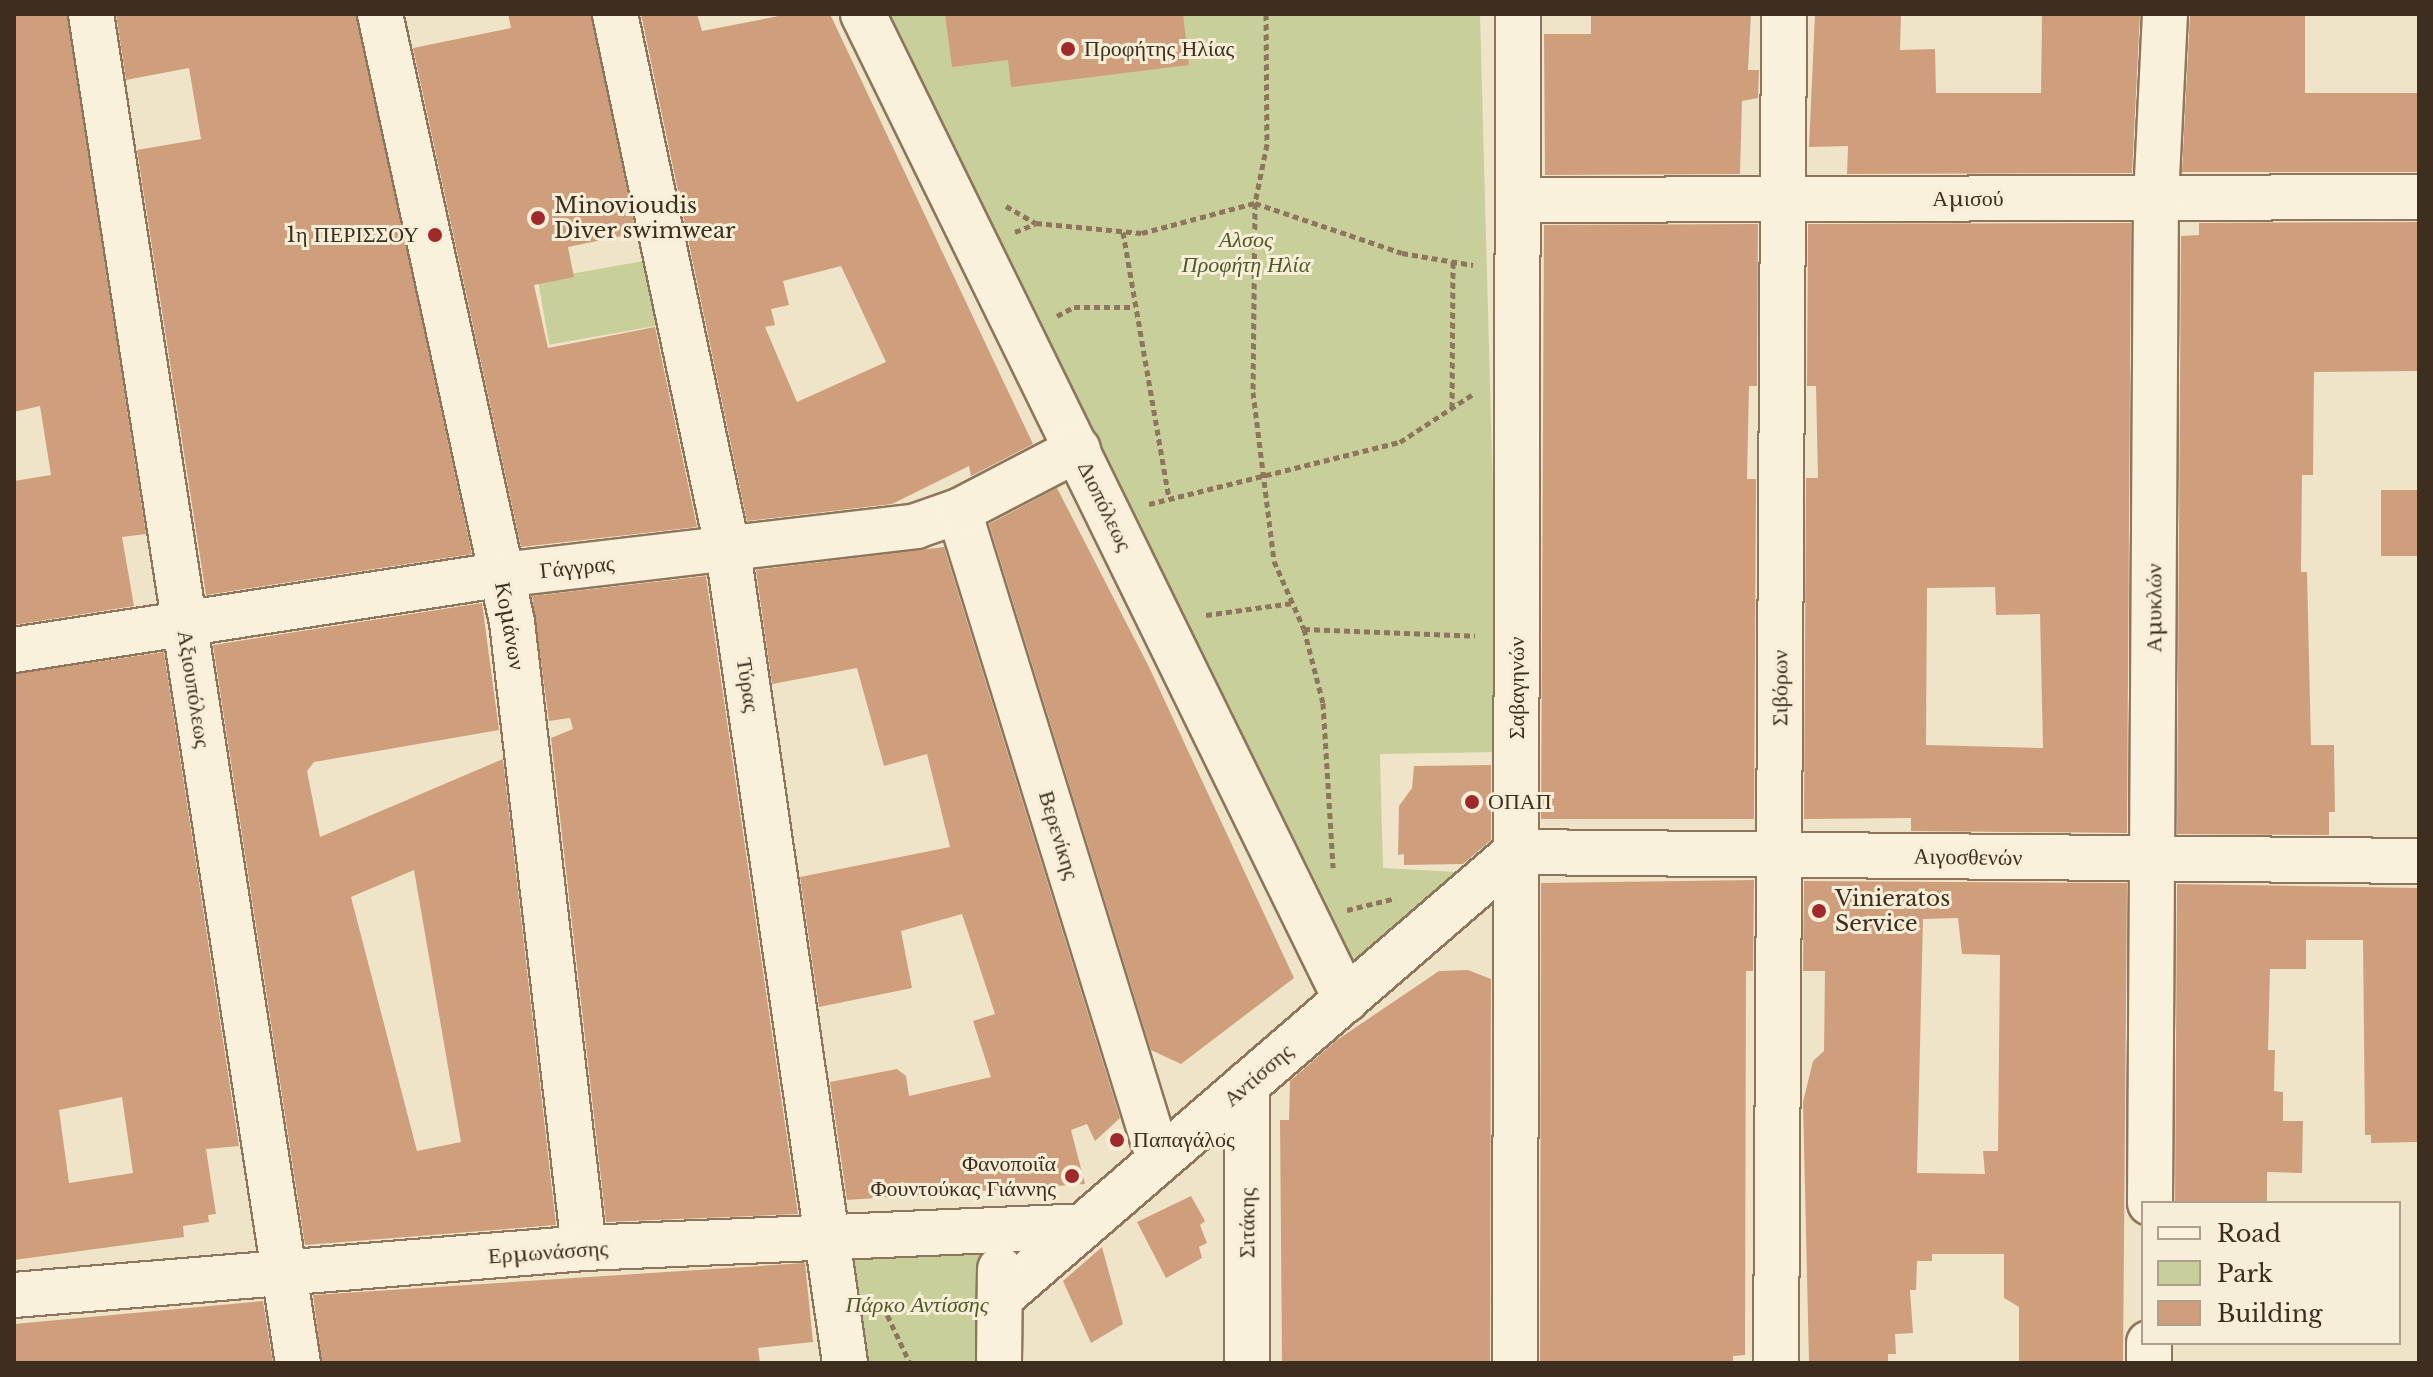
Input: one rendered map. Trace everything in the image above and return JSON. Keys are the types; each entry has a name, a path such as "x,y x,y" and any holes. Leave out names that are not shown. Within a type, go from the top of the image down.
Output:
{"street":[{"name":"Αξιουπόλεως","path":"91,14 183,623 287,1272 298,1363"},
{"name":"Κομάνων","path":"380,14 501,575 533,790 584,1248"},
{"name":"Τύρας","path":"615,14 728,551 831,1238 845,1363"},
{"name":"Διοπόλεως","path":"863,14 1162,622 1358,988"},
{"name":"Σαβαγηνών","path":"1515,1363 1518,14"},
{"name":"Σιβόρων","path":"1776,1363 1784,14"},
{"name":"Αμυκλών","path":"2150,1201 2156,198 2165,14"},
{"name":"Αμισού","path":"1518,200 2419,197"},
{"name":"Γάγγρας","path":"14,650 501,575 728,551 916,526 959,511 1078,449"},
{"name":"Βερενίκης","path":"959,511 1159,1160"},
{"name":"Αιγοσθενών","path":"1516,852 2419,861"},
{"name":"Αντίσσης","path":"1000,1298 1516,852"},
{"name":"Σιτάκης","path":"1247,1084 1247,1363"},
{"name":"Ερμωνάσσης","path":"14,1295 584,1248 1082,1226"},
{"path":"999,1363 1000,1230"}],"path":[{"path":"1266,14 1267,144 1255,203 1253,392 1274,561 1304,629 1323,703 1327,840 1336,883"},
{"path":"942,170 1036,223 1142,233 1255,203 1402,253 1518,272"},
{"path":"1123,232 1133,307 1169,498"},
{"path":"1452,408 1453,261"},
{"path":"1022,335 1074,307 1133,307"},
{"path":"1109,515 1264,473 1400,442 1517,364"},
{"path":"1162,622 1293,603"},
{"path":"1304,629 1517,638"},
{"path":"1339,897 1358,988"}],"green space":[{"name":"Αλσος Προφήτη Ηλία","path":"878,14 1480,14 1500,752 1380,754 1383,868 1475,873 1349,982"},
{"path":"655,259 666,324 549,345 538,280"},
{"name":"Πάρκο Αντίσσης","path":"985,1244 984,1363 855,1363 846,1260 860,1251"}],"building":[{"path":"14,14 67,14 146,534 122,537 134,606 14,625 14,481 51,475 40,406 14,412"},
{"path":"116,14 356,14 472,554 206,595 137,150 201,139 189,68 126,80"},
{"path":"508,14 591,14 636,233 568,247 574,277 534,285 548,348 655,327 697,527 521,547 413,48 511,28"},
{"path":"641,14 697,14 702,31 789,14 830,14 1033,444 971,476 969,466 892,504 747,521","holes":["841,266 886,362 797,402 765,327 775,325 771,309 789,305 783,281"]},
{"name":"Προφήτης Ηλίας","path":"945,14 1183,14 1189,65 1011,87 1008,60 952,67"},
{"path":"1591,14 1751,14 1748,70 1759,70 1758,98 1742,101 1740,174 1545,175 1544,34 1591,34"},
{"path":"1815,14 1901,14 1900,50 1935,49 1936,93 2041,93 2042,14 2140,14 2132,173 1847,174 1848,146 1809,147"},
{"path":"2190,14 2305,14 2305,93 2419,93 2419,172 2182,172"},
{"path":"2419,222 2419,371 2314,372 2313,475 2302,475 2301,572 2307,572 2311,745 2334,745 2335,812 2329,812 2329,835 2177,834 2181,236 2199,235 2199,223"},
{"path":"2131,223 2127,833 1911,831 1911,818 1804,819 1806,478 1818,478 1816,386 1807,386 1808,224","holes":["1995,587 1996,615 2040,614 2043,748 1926,745 1927,588"]},
{"path":"1758,224 1757,386 1749,386 1747,479 1756,479 1754,819 1541,819 1544,225"},
{"path":"1057,488 1149,667 1294,978 1181,1064 1151,1050 989,524"},
{"path":"2381,490 2419,490 2419,556 2381,556"},
{"path":"944,547 1120,1118 1095,1141 1087,1124 1071,1130 1085,1184 847,1200 830,1082 897,1069 906,1076 909,1096 991,1077 973,1021 995,1014 962,914 901,931 912,988 819,1007 800,877 950,847 927,754 884,766 857,668 772,684 756,570"},
{"path":"706,576 798,1214 606,1222 551,738 573,729 570,718 549,721 532,596"},
{"path":"482,603 499,730 314,762 307,771 320,837 503,759 556,1225 305,1245 213,645","holes":["414,870 461,1142 417,1151 351,897"]},
{"path":"164,652 239,1146 206,1149 216,1214 208,1215 209,1222 183,1226 184,1237 14,1260 14,674","holes":["122,1097 133,1173 69,1183 59,1110"]},
{"path":"1491,765 1491,840 1463,864 1404,865 1404,854 1398,855 1399,806 1412,788 1414,766"},
{"path":"1754,880 1753,971 1746,971 1745,1355 1733,1356 1733,1363 1540,1363 1541,883"},
{"path":"1804,881 2127,883 2123,1363 2019,1363 2019,1307 2004,1298 2004,1254 1932,1254 1932,1261 1917,1261 1916,1290 1910,1290 1913,1333 1895,1334 1896,1354 1888,1354 1888,1363 1809,1363 1803,1102 1813,1061 1824,1051 1825,971 1803,971","holes":["1958,918 1962,954 2000,955 1998,1151 1983,1151 1985,1174 1917,1173 1923,919"]},
{"path":"2177,884 2419,888 2419,1142 2371,1143 2371,1135 2365,1135 2363,940 2306,940 2306,969 2270,969 2268,1050 2275,1050 2274,1091 2283,1092 2283,1121 2303,1121 2302,1173 2267,1172 2267,1201 2175,1201"},
{"path":"1468,970 1491,979 1490,1363 1282,1363 1280,1120 1289,1120 1290,1081 1337,1040 1439,971"},
{"path":"1191,1196 1205,1221 1200,1225 1207,1243 1199,1247 1202,1258 1166,1278 1137,1222"},
{"path":"1102,1247 1123,1324 1091,1343 1063,1281"},
{"path":"805,1263 813,1342 758,1348 760,1363 322,1363 313,1295"},
{"path":"263,1301 273,1363 14,1363 14,1324"}],"place":[{"name":"Προφήτης Ηλίας","path":"1068,49"},
{"name":"Minovioudis Diver swimwear","path":"538,218"},
{"name":"1η ΠΕΡΙΣΣΟΥ","path":"435,235"},
{"name":"ΟΠΑΠ","path":"1472,802"},
{"name":"Vinieratos Service","path":"1819,911"},
{"name":"Παπαγάλος","path":"1117,1140"},
{"name":"Φανοποιΐα Φουντούκας Γιάννης","path":"1072,1176"}]}
